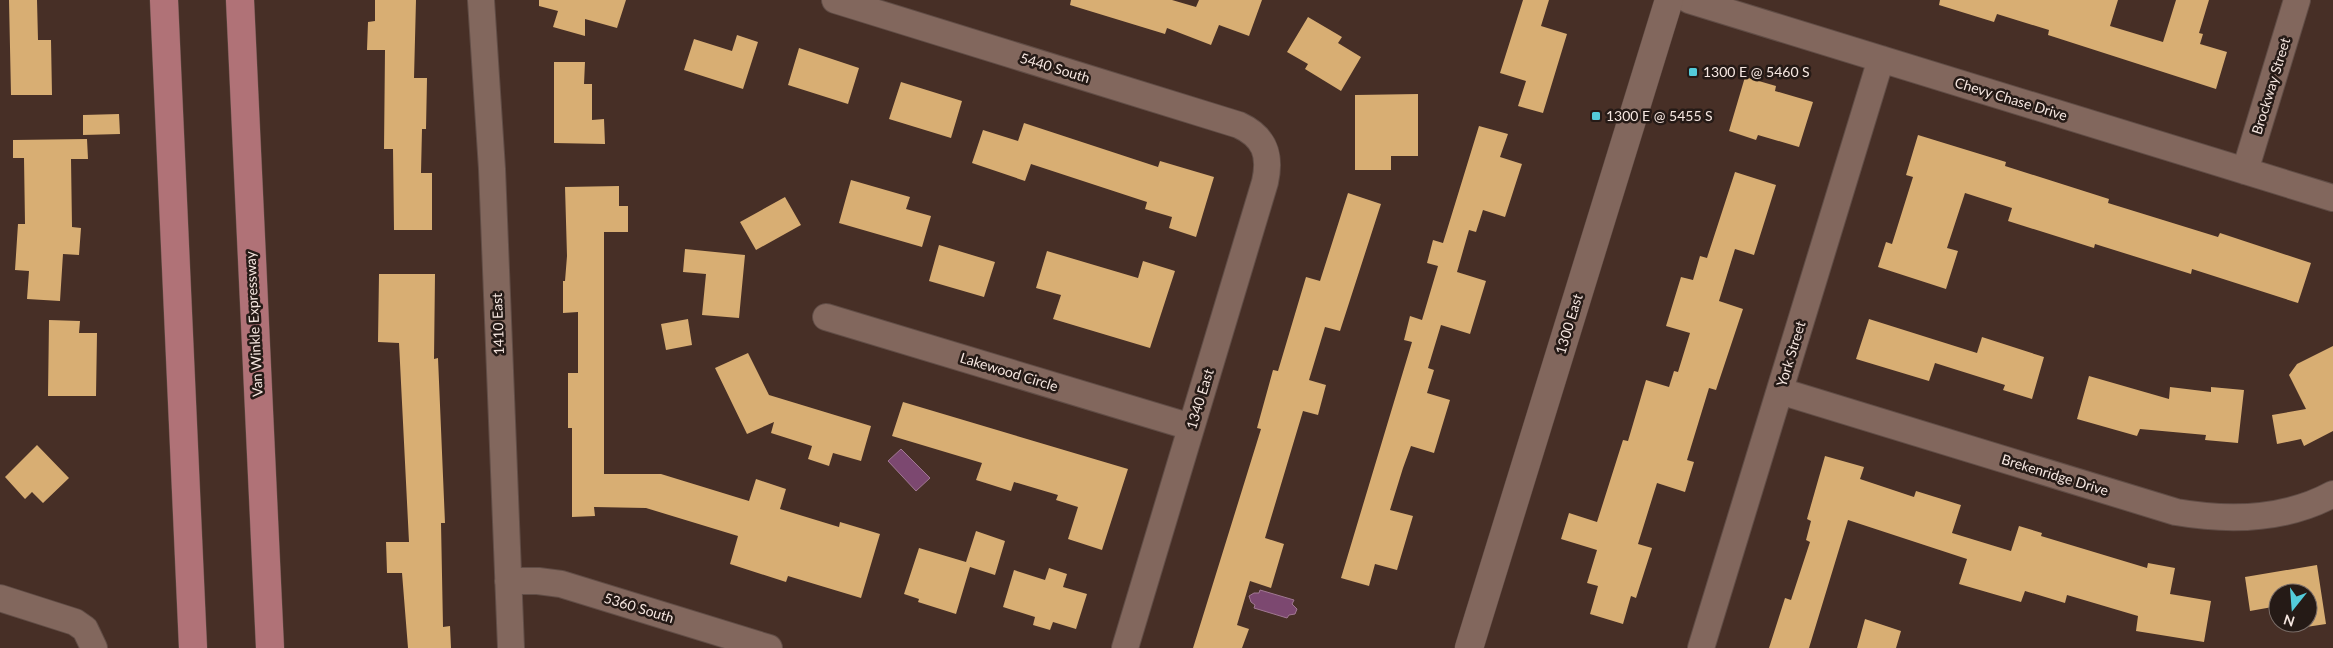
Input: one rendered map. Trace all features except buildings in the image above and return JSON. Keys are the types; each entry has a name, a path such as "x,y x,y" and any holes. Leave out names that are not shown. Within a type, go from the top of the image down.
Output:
{"main road":[{"path":"164,0 193,648"},
{"name":"Van Winkle Expressway","path":"240,0 270,648"},
{"name":"1300 East","path":"1469,648 1669,0"}],"street":[{"name":"1410 East","path":"482,0 492,170 511,648"},
{"name":"5440 South","path":"835,0 1239,125 1250,130 1266,148"},
{"name":"Chevy Chase Drive","path":"1689,0 2333,198"},
{"name":"Brockway Street","path":"2245,171 2297,0"},
{"name":"York Street","path":"1701,648 1882,59"},
{"name":"1340 East","path":"1125,648 1265,182 1268,160 1266,148"},
{"name":"Lakewood Circle","path":"826,317 1191,427"},
{"name":"Brekenridge Drive","path":"1780,391 2176,512 2228,518 2254,517 2304,505 2333,494"},
{"name":"5360 South","path":"508,581 538,581 562,584 769,648"},
{"path":"0,598 75,622 85,629 94,648"}],"shaded area":[{"path":"901,449 930,478 916,491 888,461"},
{"path":"1260,590 1294,600 1292,604 1297,609 1295,614 1289,615 1287,618 1254,608 1255,605 1251,602 1249,596 1259,593"}],"place":[{"name":"1300 E @ 5460 S","path":"1693,72"},
{"name":"1300 E @ 5455 S","path":"1596,116"}]}
